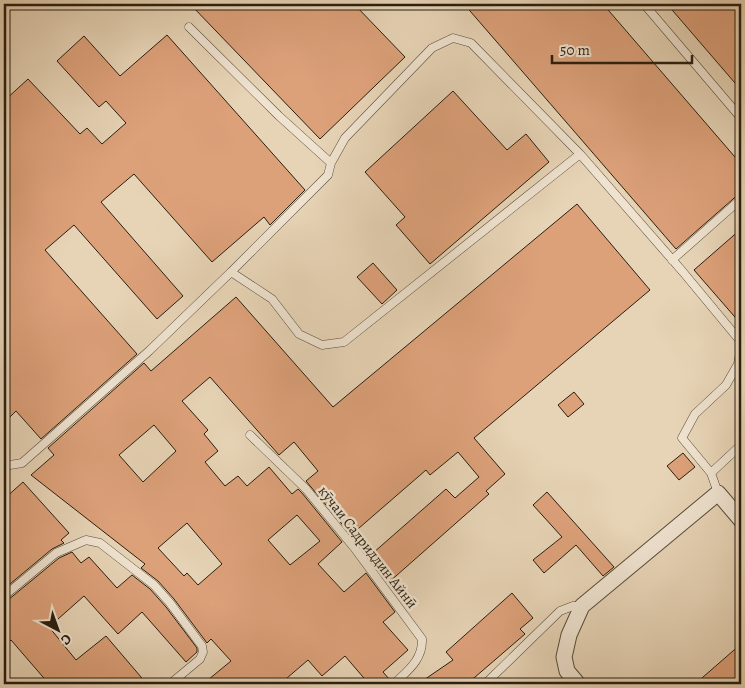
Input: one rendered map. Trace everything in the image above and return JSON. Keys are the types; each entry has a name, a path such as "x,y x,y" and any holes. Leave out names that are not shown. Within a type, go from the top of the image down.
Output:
{"street":[{"path":"578,684 567,671 564,657 569,636 582,606 718,493 741,520"}],"lane":[{"path":"644,4 741,118"},
{"path":"189,27 279,116 331,163"},
{"path":"4,466 22,463 149,351 328,175 331,163 345,138 432,48 453,38 471,43 580,154 741,342"},
{"path":"231,272 272,299 299,334 322,345 344,342 580,154"},
{"path":"672,260 741,199"},
{"path":"718,493 711,474 682,438 695,414 726,384 738,364 741,347"},
{"name":"кӯчаи Садриддин Айнӣ","path":"250,435 306,489 362,558 422,639 420,654 416,662 394,684"},
{"path":"711,474 741,445"},
{"path":"4,596 56,552 86,540 100,543 154,585 202,646 203,652 200,659 170,684"},
{"path":"485,684 560,611 573,606 582,606"}],"building":[{"path":"190,4 354,4 405,57 320,139"},
{"path":"464,4 603,4 741,164 741,192 676,249"},
{"path":"667,4 741,4 741,90"},
{"path":"167,35 305,190 270,225 264,217 212,262 134,174 101,202 183,296 157,319 74,225 45,250 137,354 41,439 16,411 4,423 4,101 28,79 80,134 87,128 102,144 126,123 106,101 99,107 57,61 84,36 120,76"},
{"path":"453,91 507,150 526,134 549,162 430,264 396,225 405,217 365,172"},
{"path":"577,204 650,290 474,438 505,474 486,491 489,494 388,583 374,565 380,560 373,553 446,489 455,498 479,477 458,452 430,475 426,470 351,535 306,481 318,471 294,442 279,455 210,377 182,401 208,430 204,434 218,451 205,462 225,486 238,476 247,486 269,467 292,494 298,489 302,493 342,542 318,564 344,592 366,573 395,612 383,622 408,650 383,672 390,680 388,684 369,684 345,656 322,676 308,660 280,684 203,684 231,661 211,639 207,643 174,599 158,581 141,568 145,564 31,475 54,455 48,448 144,363 151,371 236,297 333,407","holes":["154,425 176,451 143,482 119,455","297,515 320,541 290,565 268,540","187,523 222,564 198,585 187,573 184,576 158,548"]},
{"path":"741,229 741,324 694,270"},
{"path":"373,263 397,290 382,304 357,277"},
{"path":"574,392 584,404 568,417 558,405"},
{"path":"683,453 695,467 679,480 667,466"},
{"path":"23,482 69,533 61,540 64,543 52,549 4,589 4,499"},
{"path":"547,492 614,567 603,576 576,545 544,573 533,560 562,537 533,505"},
{"path":"72,552 81,563 89,557 117,588 132,575 150,589 197,648 197,652 186,662 142,612 118,634 84,596 49,627 76,660 106,636 147,684 49,684 11,640 4,647 4,602 59,558"},
{"path":"512,593 533,618 520,629 525,634 467,684 418,684 453,660 446,652"},
{"path":"741,644 741,684 695,684"}]}
